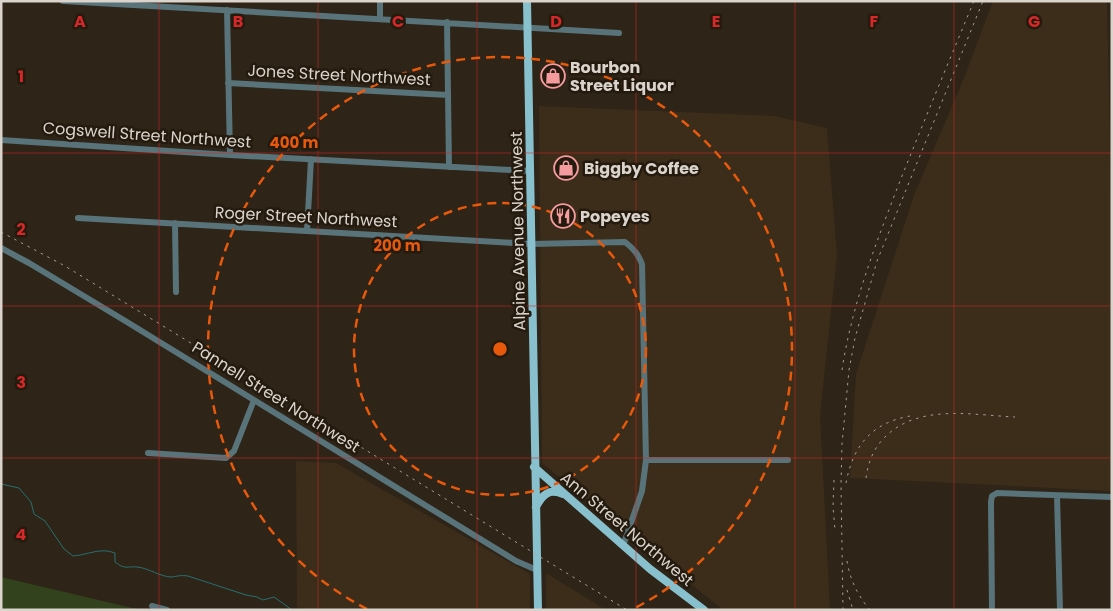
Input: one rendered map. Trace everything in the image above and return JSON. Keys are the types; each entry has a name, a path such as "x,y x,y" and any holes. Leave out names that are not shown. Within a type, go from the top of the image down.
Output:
{"main road":[{"name":"Alpine Avenue Northwest","path":"527,1 538,610"},
{"name":"Ann Street Northwest","path":"534,467 655,573 704,610"},
{"path":"536,507 542,496 549,492 558,492 567,496"}],"street":[{"path":"62,1 199,5 227,10 619,33"},
{"path":"380,1 380,19"},
{"path":"227,10 230,155"},
{"path":"447,22 449,167"},
{"name":"Jones Street Northwest","path":"228,83 448,95"},
{"name":"Cogswell Street Northwest","path":"1,140 230,155 531,171"},
{"path":"306,231 311,159"},
{"name":"Roger Street Northwest","path":"78,218 532,244 625,242 639,254 642,264 646,460"},
{"path":"175,223 176,292"},
{"name":"Pannell Street Northwest","path":"1,248 68,286 516,561 537,570"},
{"path":"148,453 226,458 234,451 254,400"},
{"path":"623,546 642,491 646,460 788,460"},
{"path":"992,610 990,502 992,496 997,494 1112,497"},
{"path":"1057,496 1060,610"},
{"path":"152,606 167,610"}],"shaded area":[{"path":"993,1 1107,1 1112,234 1112,491 850,478 856,374 914,195 964,78"},
{"path":"539,106 774,116 827,128 837,256 820,415 830,610 723,610 542,463"},
{"path":"296,461 336,463 530,574 530,610 307,610 297,607"},
{"path":"546,573 606,610 546,610"}],"green space":[{"path":"1,577 141,610 1,610"}],"waterway":[{"path":"1,484 19,488 31,502 34,514 45,521 64,549 73,556 110,551 115,553 115,562 124,567 141,568 168,577 188,576 263,600 274,597 292,610"},
{"path":"328,610 340,610"}],"railway":[{"path":"842,370 846,345 858,298 874,251 900,181 974,1"},
{"path":"843,610 842,444 849,370 855,338 877,261 983,1"},
{"path":"1,232 65,266 627,610"},
{"path":"866,478 871,457 879,443 897,428 912,420 945,414 1015,417"},
{"path":"846,483 853,458 866,438 885,424 910,416"},
{"path":"834,480 833,507 835,530"},
{"path":"847,561 855,587 870,610"},
{"path":"847,590 853,610"}],"place":[{"name":"Bourbon Street Liquor","path":"553,76"},
{"name":"Biggby Coffee","path":"566,168"},
{"name":"Popeyes","path":"563,216"}]}
